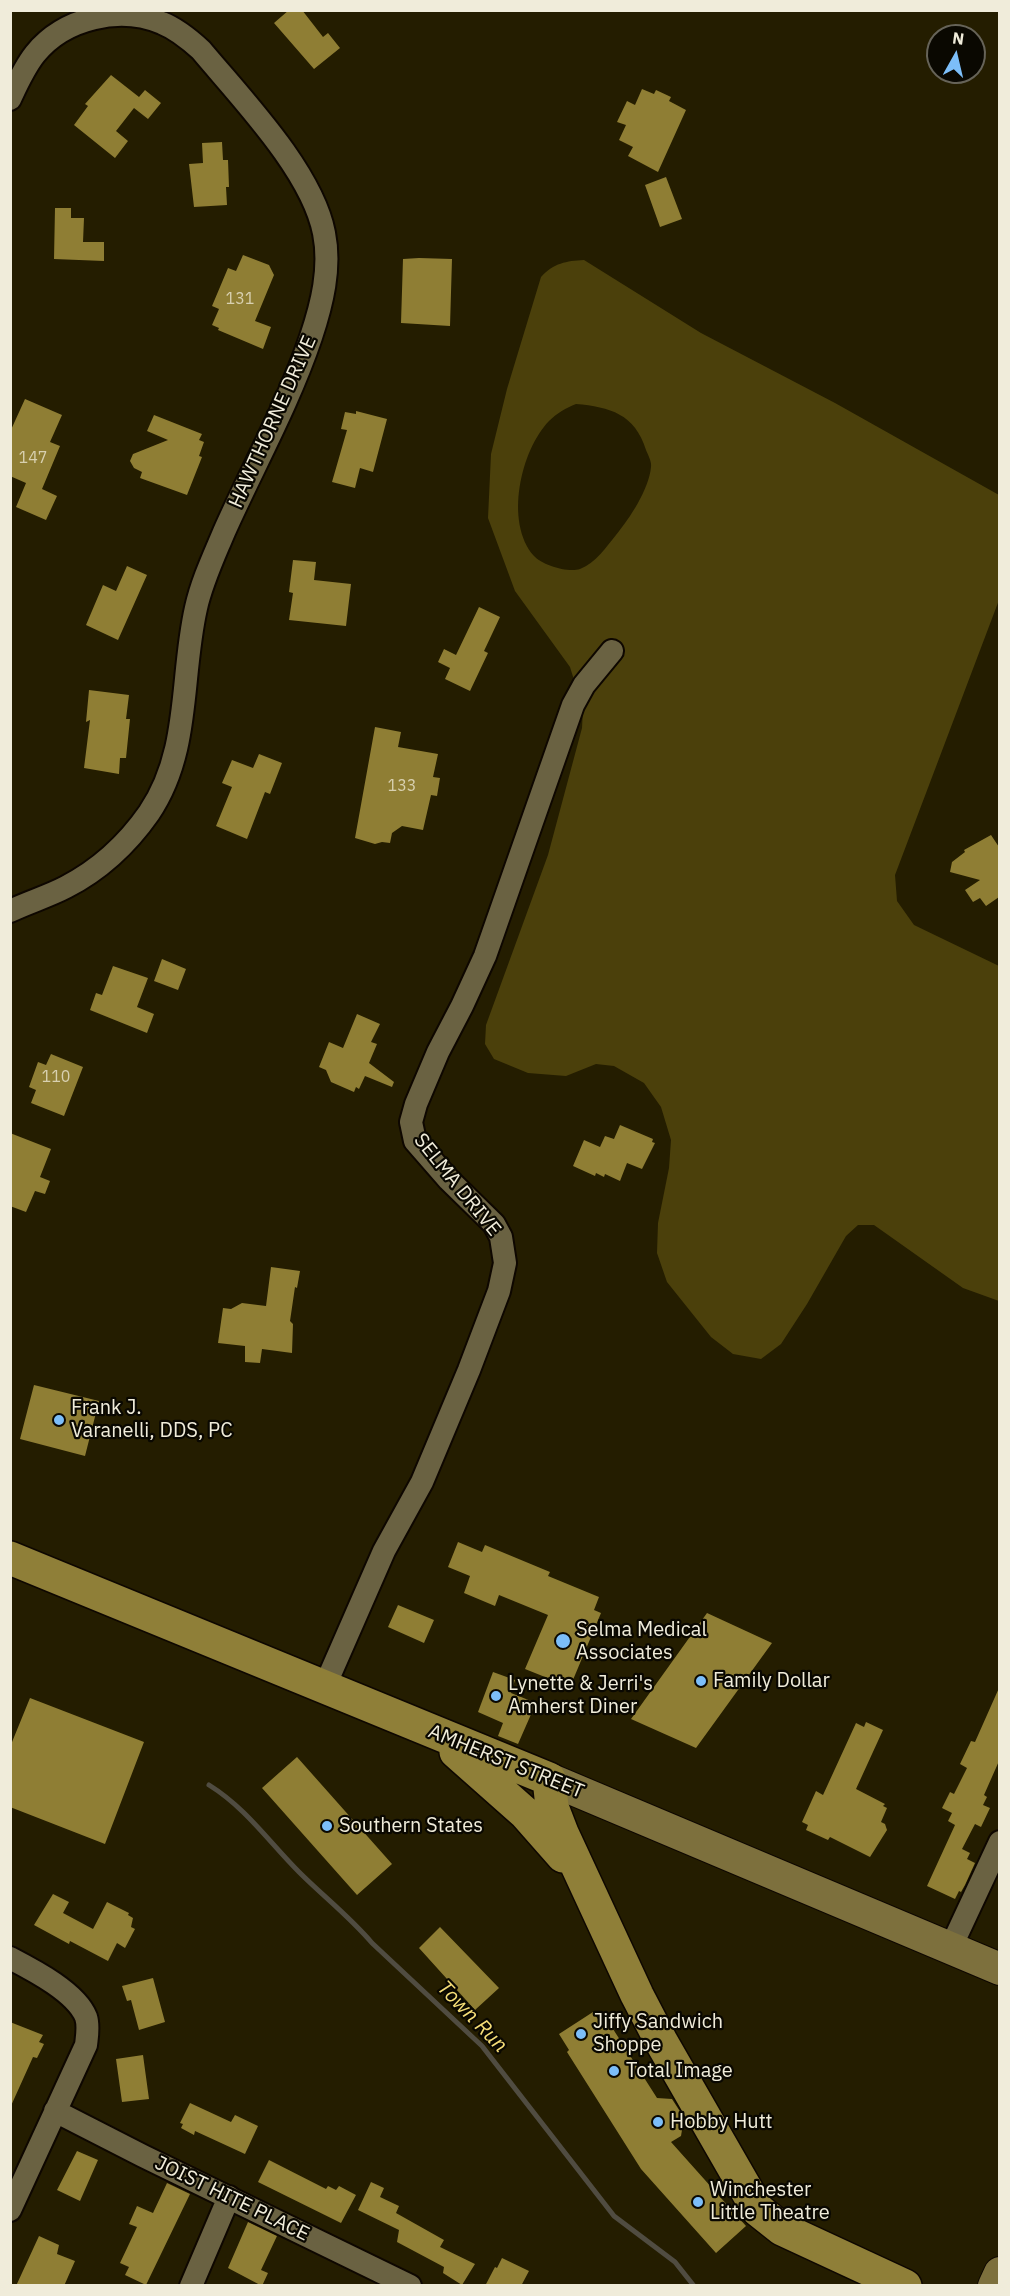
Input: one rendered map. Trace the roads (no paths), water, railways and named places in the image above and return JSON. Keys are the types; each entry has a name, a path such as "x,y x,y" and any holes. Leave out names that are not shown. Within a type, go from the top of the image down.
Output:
{"main road":[{"name":"AMHERST STREET","path":"10,1558 549,1779"},
{"path":"431,1732 526,1814 585,1883"},
{"path":"549,1779 552,1808 585,1883 662,2043 758,2210 782,2229 905,2286"}],"street":[{"name":"HAWTHORNE DRIVE","path":"10,99 35,54 48,41 66,29 82,22 112,15 147,18 164,24 184,35 201,50 286,154 318,210 324,234 326,259 324,291 301,368 209,566 196,607 182,703 181,726 176,754 165,784 149,812 112,855 91,872 66,887 10,910"},
{"name":"SELMA DRIVE","path":"324,1688 384,1551 422,1482 499,1291 505,1263 501,1237 494,1224 449,1180 415,1141 411,1122 416,1104 441,1046 485,956 573,705 584,685 612,651"},
{"name":"HAWTHORNE DRIVE","path":"10,898 41,897"},
{"name":"AMHERST STREET","path":"549,1779 999,1969"},
{"path":"951,1947 999,1842"},
{"path":"10,1958 57,1987 79,2006 86,2017 88,2030 86,2045 10,2210"},
{"name":"JOIST HITE PLACE","path":"55,2111 407,2285"},
{"path":"190,2286 229,2197"},
{"path":"994,2286 999,2273"}],"waterway":[{"name":"Town Run","path":"209,1785 246,1815 299,1872 482,2046 614,2216 675,2262 694,2286"}],"place":[{"name":"Frank J. Varanelli, DDS, PC","path":"59,1420"},
{"name":"Selma Medical Associates","path":"563,1641"},
{"name":"Family Dollar","path":"701,1681"},
{"name":"Lynette & Jerri's Amherst Diner","path":"496,1696"},
{"name":"Southern States","path":"327,1826"},
{"name":"Jiffy Sandwich Shoppe","path":"581,2034"},
{"name":"Total Image","path":"614,2071"},
{"name":"Hobby Hutt","path":"658,2122"},
{"name":"Winchester Little Theatre","path":"698,2202"}]}
